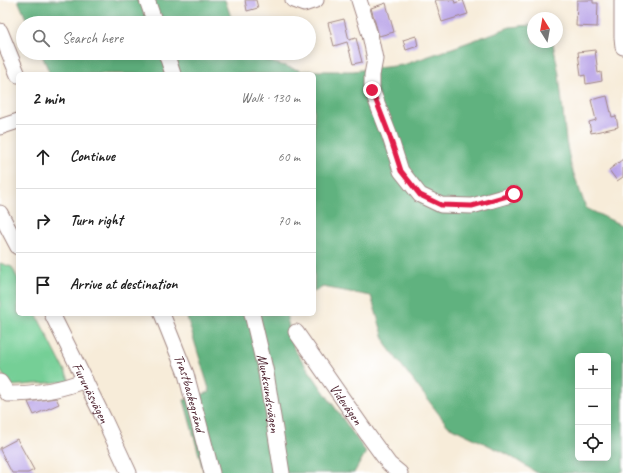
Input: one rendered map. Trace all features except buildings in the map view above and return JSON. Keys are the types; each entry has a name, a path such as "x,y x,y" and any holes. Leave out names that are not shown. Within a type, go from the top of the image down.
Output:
{"street":[{"path":"147,0 153,16"},
{"path":"293,0 304,4 316,0"},
{"path":"359,0 370,35 375,59 372,75 372,90 401,171 420,195 441,205 472,206 514,194"},
{"path":"622,0 623,47"},
{"path":"0,31 17,72"},
{"path":"168,60 172,72"},
{"path":"0,127 16,122"},
{"path":"0,213 5,236 16,245"},
{"name":"Furunäsvägen","path":"53,316 129,473"},
{"name":"Trastbackegränd","path":"163,316 186,374 212,473"},
{"name":"Munksundsvägen","path":"252,316 266,373 282,473"},
{"name":"Videvägen","path":"296,332 389,464 400,473"},
{"path":"0,382 8,394 29,394 74,384 85,380"}],"green space":[{"path":"18,0 225,0 231,16 25,16"},
{"path":"527,25 527,48 554,48 559,74 566,141 571,166 586,208 623,226 623,471 620,473 537,473 507,454 448,426 386,345 371,296 323,287 316,291 316,72 49,72 44,60 264,60 302,71 353,71 403,65 510,27"},
{"path":"0,263 12,267 16,275 16,316 37,316 70,381 10,386 0,370"},
{"path":"187,316 286,316 294,349 366,452 354,473 204,473 184,400 210,392"}],"route":[{"path":"372,90 401,171 420,195 441,205 472,206 514,194"}]}
